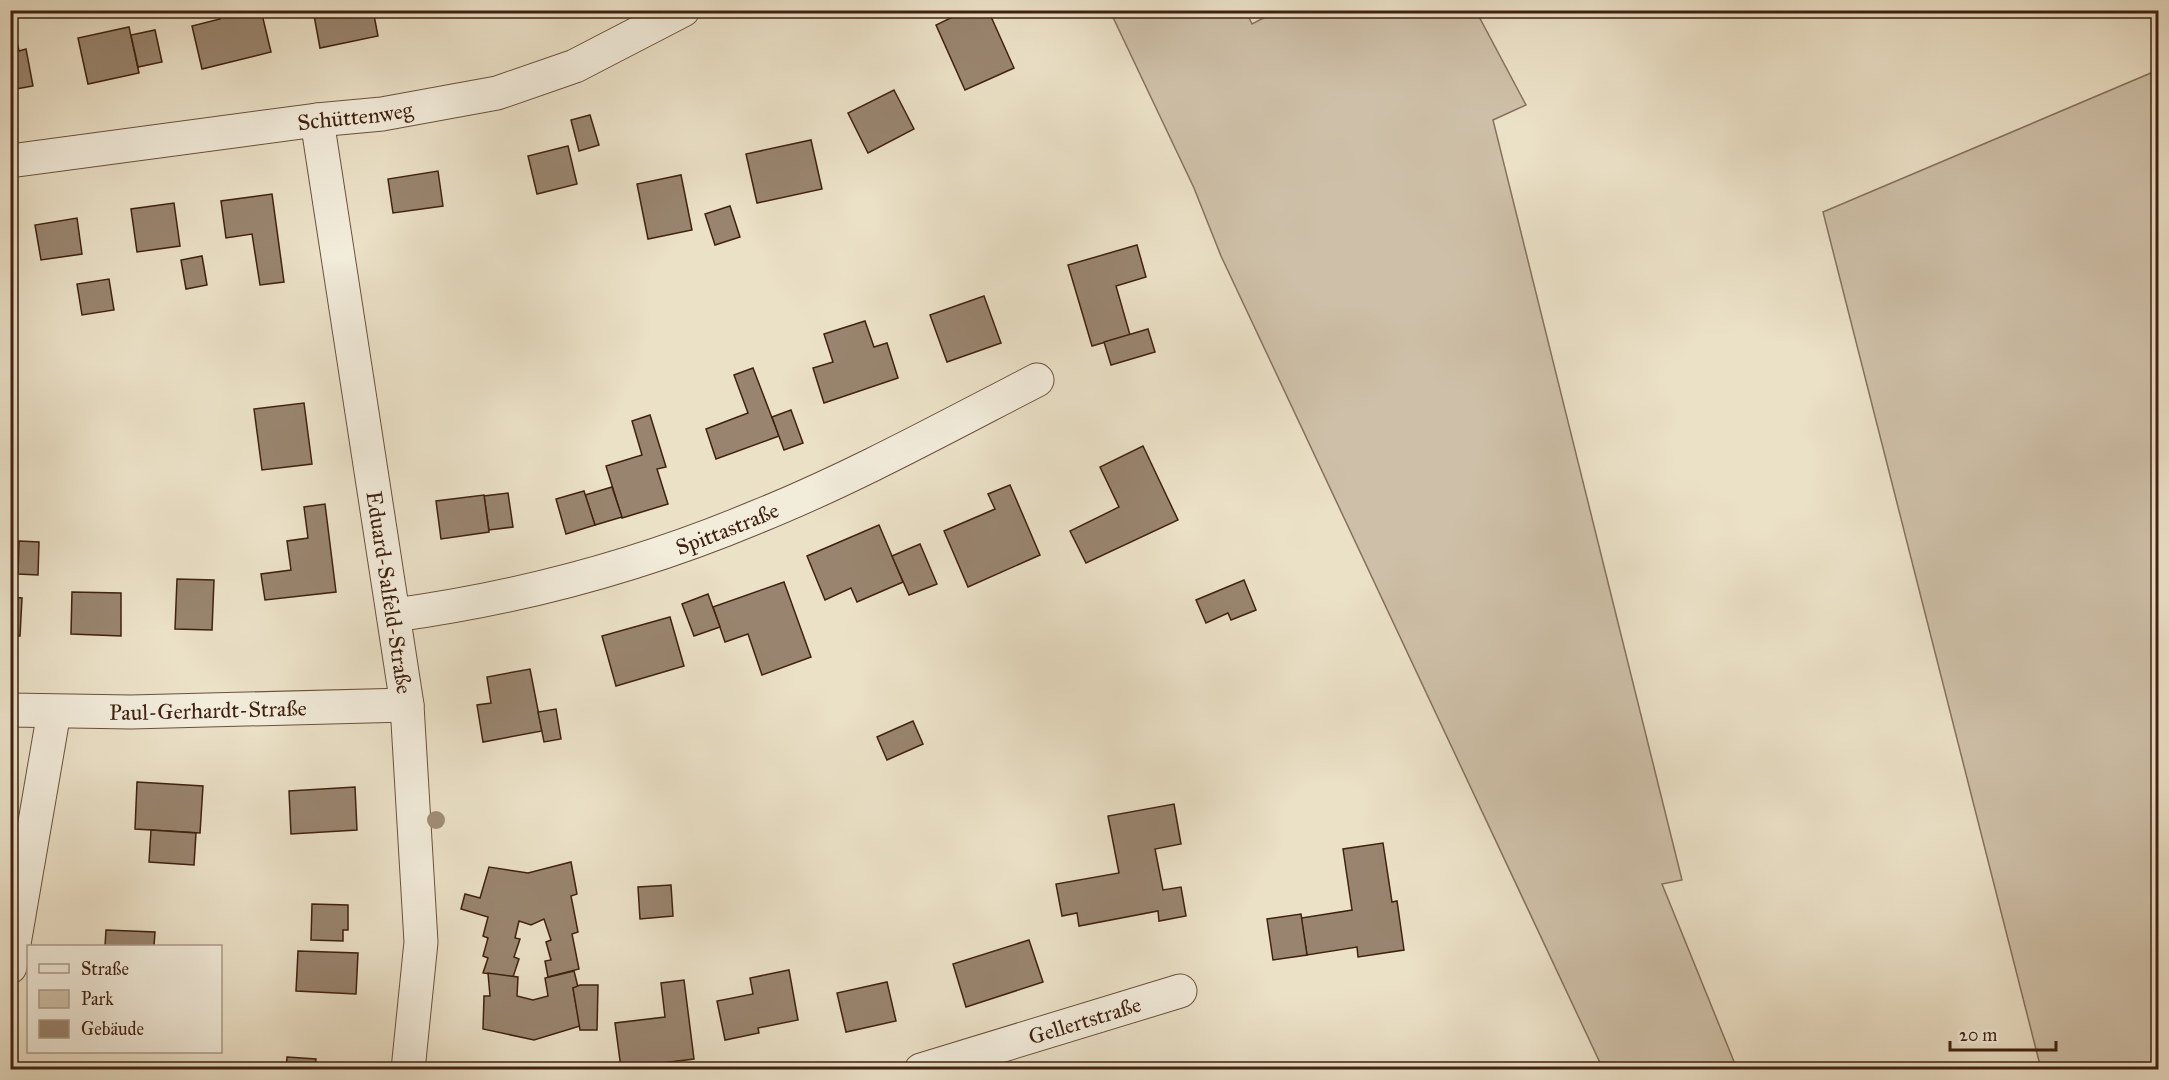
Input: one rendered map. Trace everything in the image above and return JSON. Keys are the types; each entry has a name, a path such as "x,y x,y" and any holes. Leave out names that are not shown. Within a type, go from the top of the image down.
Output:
{"street":[{"name":"Schüttenweg","path":"10,161 317,120 382,114 497,93 575,66 683,10"},
{"name":"Eduard-Salfeld-Straße","path":"317,120 395,615 407,705 421,942 408,1070"},
{"name":"Spittastraße","path":"395,615 459,606 563,583 661,553 755,518 797,499 900,451 1037,380"},
{"name":"Paul-Gerhardt-Straße","path":"10,710 54,712 407,705"},
{"path":"10,967 54,712"},
{"name":"Gellertstraße","path":"921,1070 1180,991"}],"green space":[{"path":"1110,11 1246,11 1252,24 1277,11 1476,11 1526,105 1493,120 1682,880 1662,884 1737,1069 1603,1069 1221,256 1194,188"},
{"path":"2158,70 2158,1069 2041,1069 1823,212"}],"building":[{"path":"10,10 19,51 26,49 33,86 10,90"},
{"path":"217,10 261,10 271,52 202,69 192,26 220,19"},
{"path":"313,10 373,10 378,36 320,48"},
{"path":"967,10 988,10 1014,68 965,90 936,25"},
{"path":"129,27 139,73 88,84 78,38"},
{"path":"155,30 162,62 138,67 131,35"},
{"path":"894,90 914,129 868,153 848,113"},
{"path":"590,115 599,145 579,151 571,120"},
{"path":"811,140 822,189 757,203 746,154"},
{"path":"568,146 577,184 537,194 528,156"},
{"path":"438,171 443,206 393,213 388,179"},
{"path":"681,175 692,230 648,239 637,184"},
{"path":"272,194 284,282 260,285 252,234 226,238 221,201"},
{"path":"174,203 180,246 137,252 131,209"},
{"path":"730,206 740,237 715,245 705,214"},
{"path":"77,218 82,254 41,260 35,225"},
{"path":"1137,245 1146,277 1116,286 1130,335 1092,346 1068,265"},
{"path":"202,256 207,285 186,289 181,260"},
{"path":"109,279 114,310 82,315 77,284"},
{"path":"984,296 1001,343 947,362 930,315"},
{"path":"865,321 874,347 887,343 898,378 824,403 813,368 833,362 824,334"},
{"path":"1148,329 1155,352 1111,365 1104,342"},
{"path":"753,368 779,436 716,459 706,429 748,413 734,375"},
{"path":"304,403 312,464 262,470 254,409"},
{"path":"791,410 803,443 784,450 772,417"},
{"path":"650,415 666,467 657,469 668,504 622,518 606,466 642,455 632,421"},
{"path":"1143,446 1178,520 1086,563 1070,531 1119,507 1100,467"},
{"path":"1010,485 1040,555 968,587 944,531 995,509 988,494"},
{"path":"612,487 622,517 595,525 585,495"},
{"path":"584,491 595,525 566,534 556,499"},
{"path":"508,493 513,527 489,530 484,496"},
{"path":"484,495 489,532 441,539 436,501"},
{"path":"325,504 336,592 265,600 261,574 291,570 287,541 308,538 304,507"},
{"path":"879,525 903,582 857,602 851,588 825,600 807,556"},
{"path":"19,541 39,542 38,575 18,574"},
{"path":"920,544 937,584 909,595 892,556"},
{"path":"177,579 214,580 212,630 175,629"},
{"path":"1244,580 1256,610 1231,620 1228,613 1206,623 1196,600"},
{"path":"784,582 811,657 762,675 748,634 725,642 713,607"},
{"path":"72,592 121,593 121,636 71,634"},
{"path":"708,594 720,627 694,636 682,604"},
{"path":"10,597 22,598 20,636 10,636"},
{"path":"670,617 684,666 616,686 602,636"},
{"path":"530,669 542,731 483,742 477,705 491,703 487,677"},
{"path":"556,709 561,739 544,742 538,712"},
{"path":"913,721 923,744 887,760 877,737"},
{"path":"137,782 203,786 200,833 135,829"},
{"path":"355,787 357,830 291,834 289,791"},
{"path":"1174,804 1181,844 1155,849 1163,890 1181,887 1186,916 1159,921 1158,911 1079,926 1077,913 1062,916 1056,884 1119,873 1108,816"},
{"path":"151,830 196,833 194,865 149,862"},
{"path":"1383,843 1392,902 1397,901 1404,950 1358,957 1357,947 1307,955 1301,918 1352,910 1343,849"},
{"path":"571,862 577,894 571,896 578,932 572,934 579,969 548,977 545,961 551,960 546,942 551,940 544,919 531,925 519,921 515,938 520,939 514,957 519,959 513,977 483,973 488,958 483,956 488,938 483,936 488,917 461,909 465,894 480,898 489,867 528,873"},
{"path":"671,885 673,916 640,919 638,887"},
{"path":"312,904 348,905 348,930 343,930 343,941 311,940"},
{"path":"1301,914 1307,955 1273,960 1267,919"},
{"path":"106,930 155,932 154,945 105,945"},
{"path":"1029,940 1043,982 966,1007 953,964"},
{"path":"298,951 358,953 356,994 296,991"},
{"path":"789,970 798,1020 758,1028 759,1033 725,1040 717,1001 753,994 750,978"},
{"path":"574,971 578,987 573,988 580,1026 534,1040 483,1029 484,996 490,996 488,973 518,977 517,996 533,1000 548,996 545,978"},
{"path":"684,980 694,1059 621,1068 615,1023 665,1017 661,983"},
{"path":"887,982 896,1021 846,1032 837,993"},
{"path":"580,985 598,985 597,1030 580,1030 573,988"},
{"path":"287,1057 316,1059 315,1070 286,1070"},
{"path":"1141,1063 1144,1070 1125,1070"}]}
